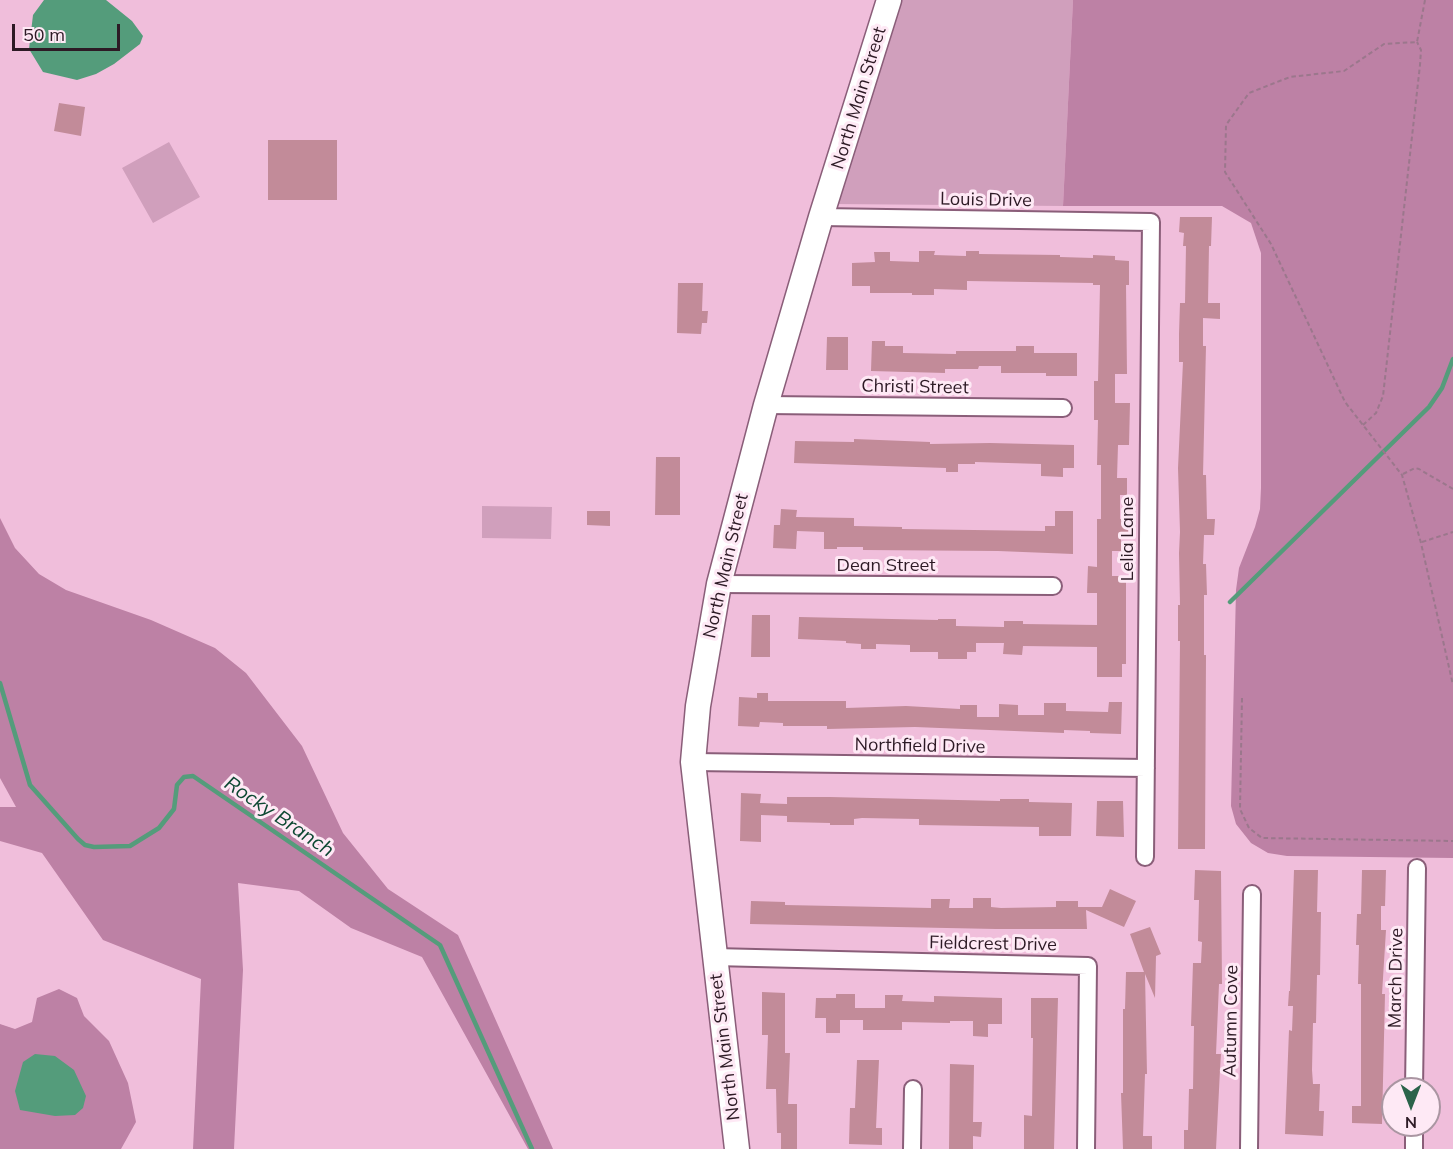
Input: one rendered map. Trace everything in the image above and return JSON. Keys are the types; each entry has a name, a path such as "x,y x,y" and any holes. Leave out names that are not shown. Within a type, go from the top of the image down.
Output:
{"street":[{"name":"North Main Street","path":"736,1149 693,762 698,706 719,584 766,405 821,217 889,0"},
{"name":"Louis Drive","path":"821,217 1151,222"},
{"name":"Lelia Lane","path":"1145,857 1151,222"},
{"name":"Christi Street","path":"766,405 1063,408"},
{"name":"Dean Street","path":"719,584 1053,586"},
{"name":"Northfield Drive","path":"693,762 1146,768"},
{"name":"March Drive","path":"1414,1077 1417,868"},
{"name":"Autumn Cove","path":"1249,1149 1252,894"},
{"name":"Fieldcrest Drive","path":"714,957 1088,966 1086,1149"},
{"path":"912,1149 913,1089"}],"path":[{"path":"1363,425 1376,413 1383,396 1420,65 1421,50 1417,42 1425,0"},
{"path":"1417,42 1384,44 1344,70 1290,77 1250,93 1226,125 1225,172 1271,244 1345,402 1402,475 1453,685"},
{"path":"1402,475 1415,468 1453,489"},
{"path":"1420,543 1453,532"},
{"path":"1242,698 1240,809 1249,828 1262,838 1453,841"}],"shaded area":[{"path":"44,0 106,0 132,21 143,36 140,44 114,64 96,74 77,80 43,72 29,49 33,15"},
{"path":"899,0 1073,0 1063,206 835,204"},
{"path":"1073,0 1453,0 1453,858 1287,856 1268,853 1251,843 1236,824 1231,806 1236,590 1239,568 1260,509 1261,488 1261,253 1251,223 1222,206 1063,206"},
{"path":"169,142 200,197 153,223 122,168"},
{"path":"482,506 552,507 551,539 482,538"},
{"path":"0,518 15,548 39,574 66,590 151,620 215,648 246,673 302,746 343,833 388,889 458,935 553,1149 528,1149 422,957 351,928 299,891 238,883 243,970 234,1149 193,1149 201,979 103,940 42,853 0,841 0,807 16,807 0,778"},
{"path":"59,989 77,998 84,1016 109,1041 128,1083 136,1122 121,1149 0,1149 0,1024 15,1029 32,1022 37,998"},
{"path":"35,1054 55,1056 74,1070 86,1096 83,1108 75,1115 55,1116 20,1110 15,1091 23,1062"}],"building":[{"path":"59,103 85,107 81,136 54,131"},
{"path":"268,140 337,140 337,200 268,200"},
{"path":"1180,217 1212,217 1208,303 1220,303 1220,319 1203,318 1203,346 1206,346 1203,475 1206,475 1207,519 1215,519 1214,535 1204,535 1203,564 1206,564 1207,595 1204,595 1205,849 1178,849 1180,532 1178,468 1183,362 1179,362 1179,334 1180,303 1185,303 1186,246 1183,246 1184,233 1179,232"},
{"path":"919,251 935,251 934,255 966,256 966,251 979,251 979,254 1060,255 1060,257 1115,256 1115,260 1129,261 1129,285 1126,285 1127,374 1115,374 1115,403 1130,403 1129,445 1118,445 1117,478 1127,478 1127,495 1120,495 1120,519 1128,519 1128,537 1121,537 1121,551 1112,551 1112,576 1126,576 1126,664 1122,664 1122,677 1097,677 1097,647 1023,646 1022,655 1003,654 1004,643 976,643 976,652 967,652 967,659 938,659 938,652 910,652 910,645 876,644 876,649 861,649 861,644 846,643 846,641 798,639 799,617 956,619 956,626 1004,627 1004,621 1023,621 1023,624 1097,625 1097,593 1087,593 1088,566 1097,567 1097,519 1101,519 1101,465 1097,465 1098,420 1094,420 1094,381 1098,381 1100,285 967,281 967,290 934,289 934,295 870,293 870,286 852,286 852,263 875,262 874,252 890,252 890,261 919,262"},
{"path":"678,283 703,283 702,311 708,311 707,323 702,323 701,334 677,333"},
{"path":"827,337 848,337 848,370 826,370"},
{"path":"872,341 885,341 885,346 903,346 903,353 956,354 956,351 1016,351 1016,346 1034,346 1034,353 1077,353 1077,376 1001,373 1001,366 945,369 945,373 871,371"},
{"path":"854,439 930,442 930,444 1074,445 1074,468 1063,468 1063,477 1041,476 1041,464 975,462 975,464 958,464 958,472 946,472 946,468 794,463 795,441 854,442"},
{"path":"656,457 680,457 680,515 655,515"},
{"path":"781,509 797,510 796,517 854,518 854,526 1045,531 1045,526 1055,526 1055,511 1073,511 1073,554 863,550 863,547 824,549 824,532 797,531 796,549 773,548 774,525 780,525"},
{"path":"587,511 610,511 610,526 587,525"},
{"path":"752,615 770,615 770,657 751,657"},
{"path":"757,693 768,693 768,701 846,701 846,708 906,706 960,709 960,705 977,705 977,717 999,717 999,704 1018,705 1018,715 1044,715 1044,703 1066,703 1066,711 1108,712 1109,702 1122,702 1121,734 1064,730 1064,733 915,727 827,729 827,726 783,726 783,723 760,722 759,727 738,726 739,697 757,698"},
{"path":"741,793 761,794 760,803 787,804 787,797 1000,801 1000,799 1029,799 1029,802 1072,803 1071,836 1039,836 1039,827 919,825 919,819 862,818 854,819 854,825 830,825 830,823 787,822 787,816 761,815 761,842 740,841"},
{"path":"1097,801 1123,801 1124,837 1096,836"},
{"path":"1195,870 1221,871 1222,984 1219,984 1216,1054 1221,1054 1216,1149 1184,1149 1184,1130 1188,1130 1189,1089 1193,1089 1194,1026 1191,1026 1193,963 1201,963 1202,942 1198,941 1199,900 1194,900"},
{"path":"1294,870 1318,870 1317,912 1321,912 1320,975 1317,975 1312,1070 1313,1084 1320,1084 1319,1111 1324,1111 1323,1136 1285,1134 1289,1030 1292,1031 1293,1006 1288,1006"},
{"path":"1362,870 1386,870 1385,906 1381,906 1381,930 1386,930 1382,994 1385,994 1381,1124 1352,1123 1352,1106 1361,1106 1361,984 1358,984 1359,945 1356,945 1357,914 1361,914"},
{"path":"1110,889 1136,901 1124,927 1086,910 1087,929 750,924 751,901 785,902 785,905 931,908 931,899 950,899 949,908 973,908 973,898 991,898 991,907 1001,908 1056,907 1056,901 1078,901 1078,907 1102,907"},
{"path":"1150,927 1161,954 1156,956 1155,998 1145,974 1147,1074 1145,1074 1143,1136 1152,1136 1152,1149 1123,1149 1121,1093 1123,1093 1123,1009 1125,1009 1126,972 1144,972 1130,934"},
{"path":"762,992 785,993 785,1053 790,1053 788,1104 797,1104 797,1149 781,1149 781,1133 777,1133 776,1089 766,1089 768,1035 762,1035"},
{"path":"836,994 855,994 855,1008 885,1008 885,995 903,995 902,1001 934,1002 934,996 1002,998 1002,1024 988,1024 988,1037 973,1036 973,1021 902,1022 902,1030 863,1030 863,1020 840,1020 840,1033 826,1033 826,1018 815,1018 816,998 836,998"},
{"path":"1031,998 1058,998 1054,1149 1024,1149 1024,1115 1032,1116"},
{"path":"857,1060 879,1060 876,1128 882,1128 882,1145 849,1144 850,1108 855,1108"},
{"path":"950,1064 974,1065 973,1122 982,1122 981,1137 973,1136 973,1149 949,1149"}],"waterway":[{"path":"1230,602 1429,407 1442,388 1453,359"},
{"name":"Rocky Branch","path":"0,683 30,785 85,845 130,846 159,828 174,809 177,785 184,777 193,776 440,945 532,1149"}]}
